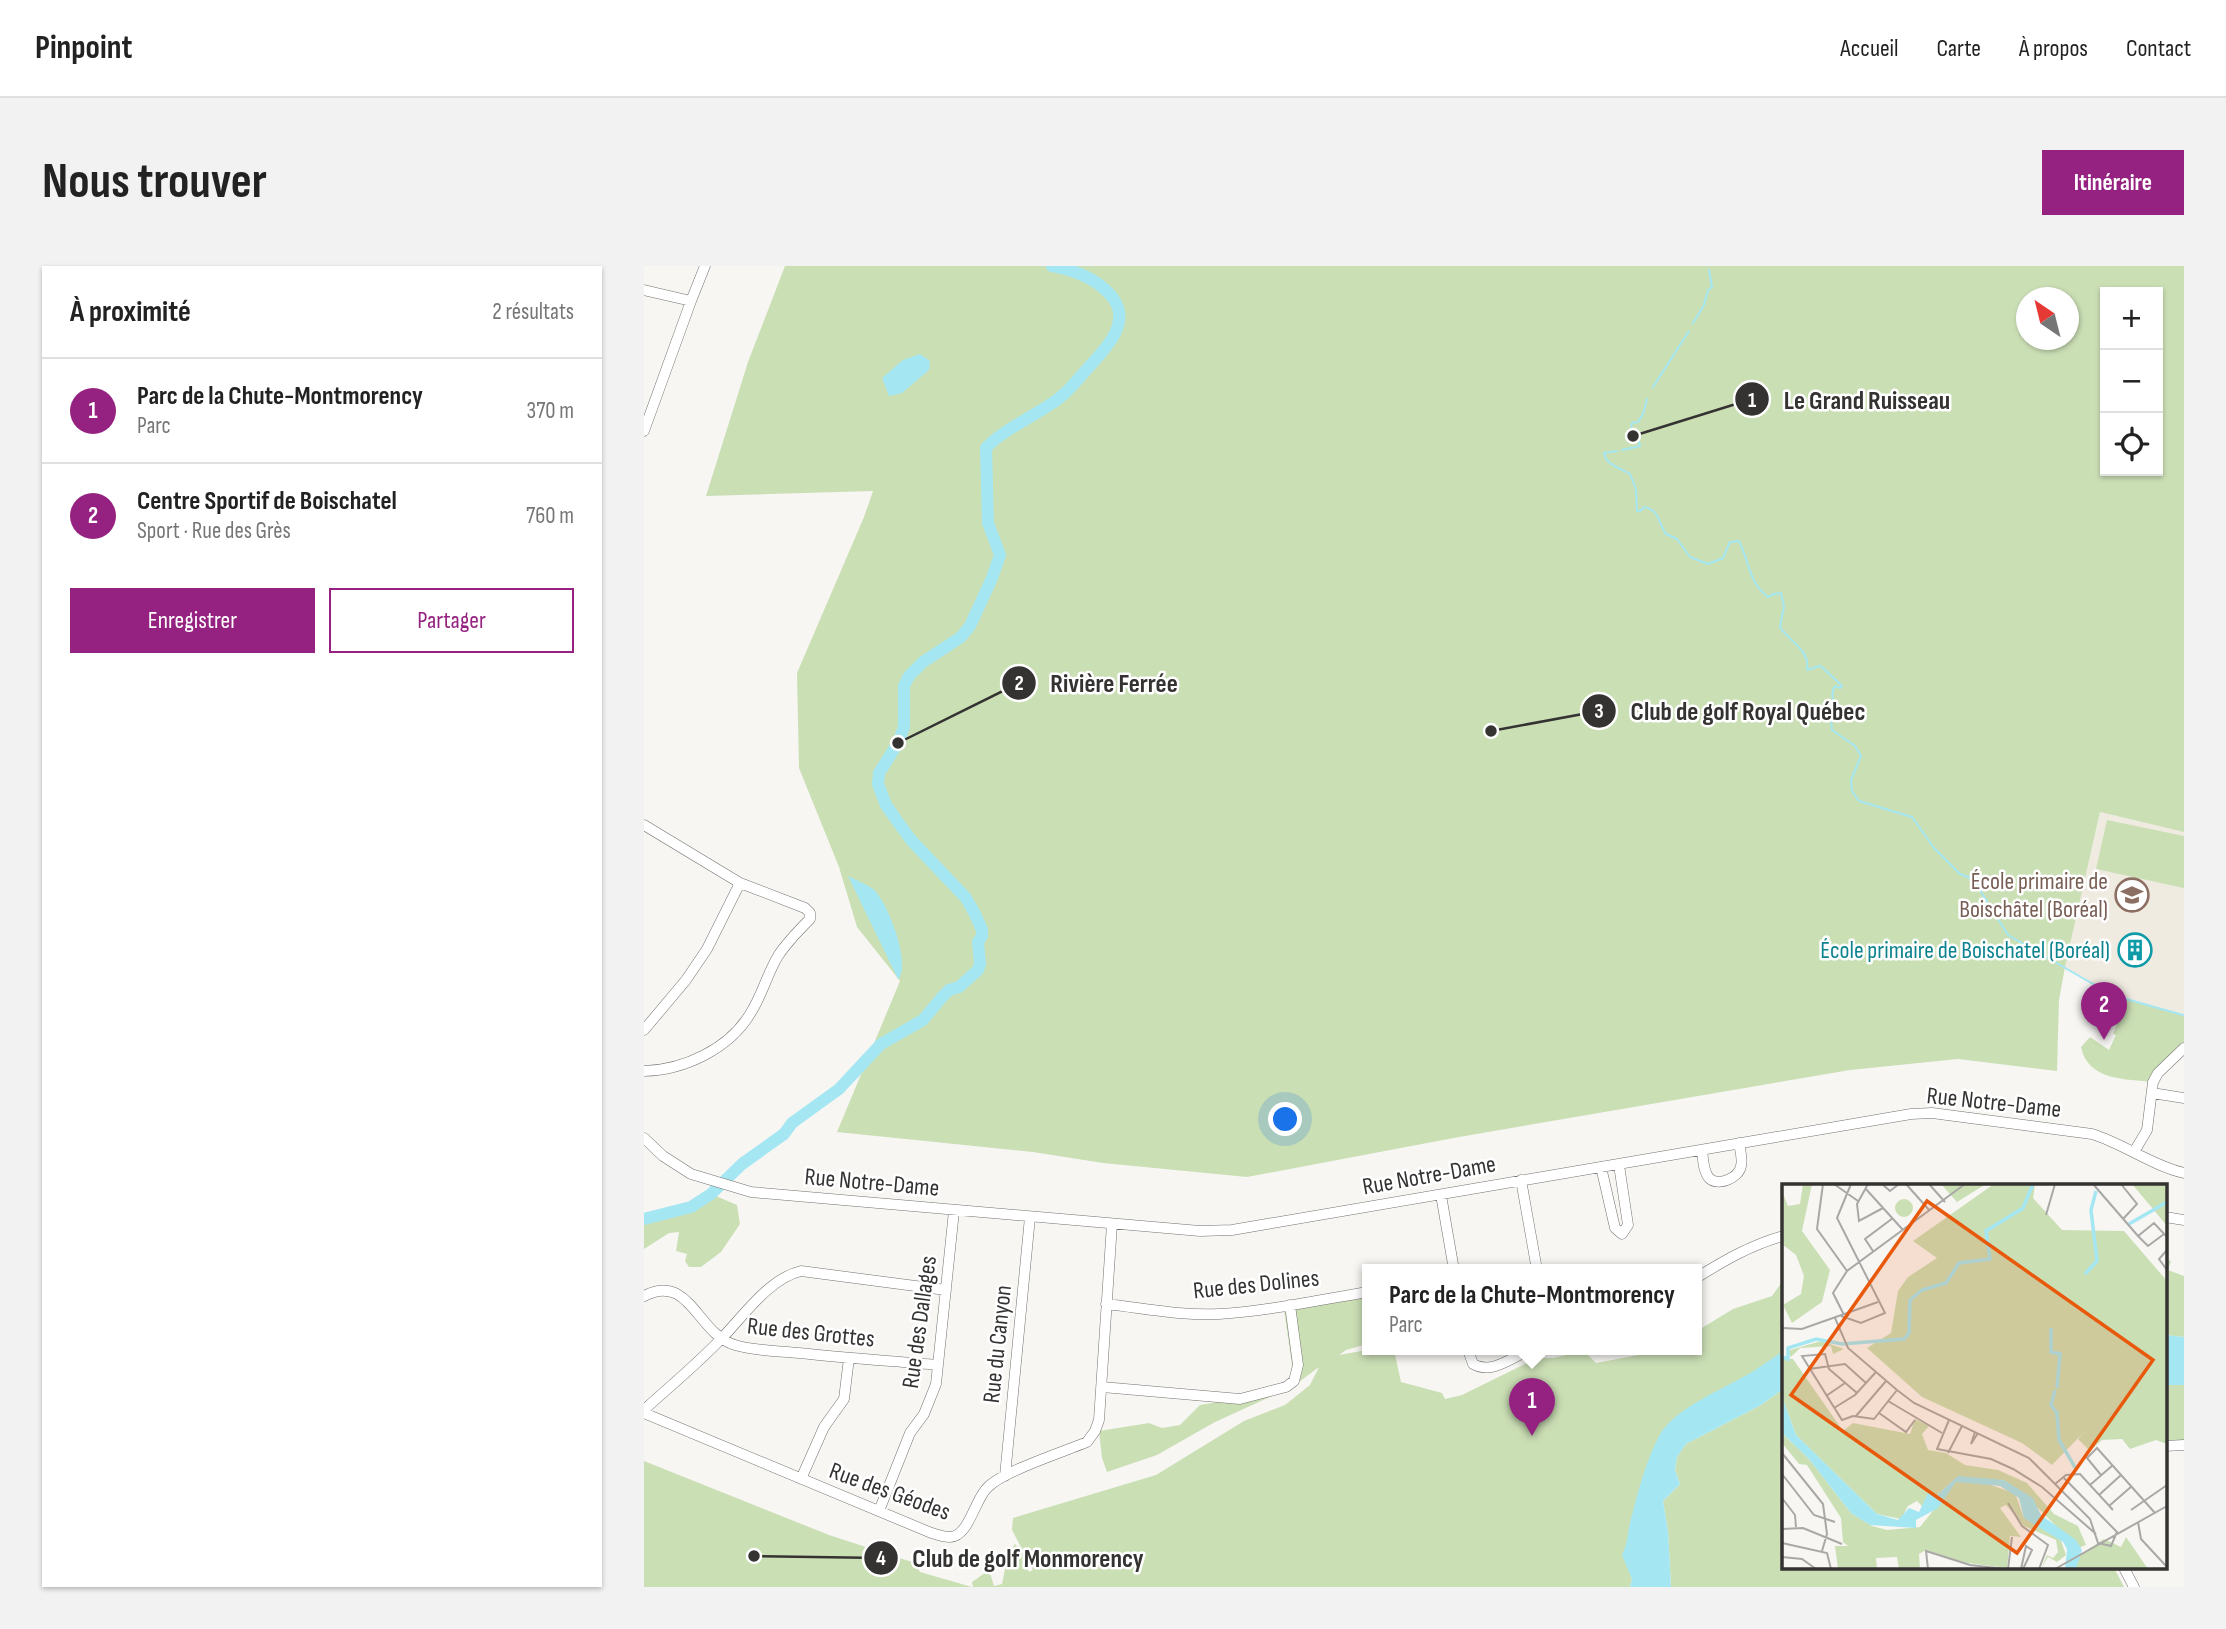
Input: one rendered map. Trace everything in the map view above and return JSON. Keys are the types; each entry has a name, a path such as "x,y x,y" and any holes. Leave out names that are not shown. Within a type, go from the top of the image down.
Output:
{"street":[{"path":"644,430 705,266"},
{"path":"644,290 691,301"},
{"path":"644,825 740,883 805,908 810,913 810,919 780,953 751,1014 733,1036 706,1055 677,1066 644,1071"},
{"path":"644,1030 707,949 740,883"},
{"path":"2134,1152 2147,1130 2153,1082 2158,1073 2184,1048"},
{"path":"2152,1093 2184,1098"},
{"name":"Rue Notre-Dame","path":"644,1138 691,1174 751,1192 1200,1231 1232,1230 1911,1114 1932,1113 2092,1134 2115,1141 2166,1169 2184,1173"},
{"path":"1702,1150 1705,1170 1710,1178 1716,1182 1724,1181 1740,1171 1742,1164 1739,1143"},
{"path":"1601,1167 1615,1228 1622,1234 1629,1225 1619,1165"},
{"path":"1521,1180 1536,1264"},
{"path":"1441,1195 1453,1264"},
{"name":"Rue des Dallages","path":"879,1511 910,1433 924,1415 936,1384 954,1210"},
{"name":"Rue du Canyon","path":"1005,1476 1030,1217"},
{"path":"2166,1217 2184,1220"},
{"name":"Rue des Géodes","path":"946,1290 801,1271 789,1274 779,1280 733,1324 722,1339 644,1412 929,1532 956,1536 968,1523 985,1489 1005,1476 1087,1442 1095,1431 1099,1420 1112,1224"},
{"path":"1702,1274 1736,1253 1782,1236"},
{"path":"644,1296 663,1289 674,1292 684,1298 713,1333 722,1339"},
{"name":"Rue des Dolines","path":"1107,1304 1182,1313 1217,1314 1290,1306 1362,1293"},
{"path":"1101,1387 1240,1399 1286,1387 1294,1381 1298,1365 1290,1306"},
{"name":"Rue des Grottes","path":"722,1339 749,1348 938,1365"},
{"path":"1470,1355 1473,1364 1478,1367 1496,1366 1519,1355"},
{"path":"801,1479 818,1439 844,1399 849,1358"},
{"path":"2166,1446 2184,1444"},
{"path":"2125,1570 2134,1587"}],"shaded area":[{"name":"École primaire de Boischâtel (Boréal)","path":"2100,812 2184,832 2184,1016 2126,999 2065,967"}],"green space":[{"path":"785,266 2184,266 2184,832 2100,812 2059,1000 2057,1071 1958,1059 1850,1070 1459,1137 1247,1177 837,1132 900,981 857,927 839,867 799,768 797,673 873,491 706,496 748,362"},
{"path":"2107,820 2184,836 2184,888 2096,869"},
{"path":"2126,999 2184,1016 2184,1048 2153,1082 2120,1079 2100,1072 2091,1066 2081,1047 2090,1037 2109,1050"},
{"path":"716,1196 737,1205 740,1224 721,1252 701,1267 689,1267 685,1261 687,1254 676,1251 679,1232 669,1233 644,1249 644,1224 703,1206"},
{"path":"2166,1259 2171,1261 2168,1270 2184,1276 2184,1337 2166,1335"},
{"path":"1782,1282 1782,1366 1644,1476 1630,1523 1629,1541 1623,1555 1632,1579 1630,1587 973,1587 972,1582 989,1570 994,1586 1002,1584 1008,1554 1015,1544 1022,1551 1029,1572 1033,1570 1012,1530 1013,1518 1156,1475 1244,1421 1285,1405 1310,1385 1319,1367 1295,1385 1283,1303 1362,1289 1362,1345 1339,1355 1362,1351 1362,1355 1395,1355 1401,1382 1442,1393 1445,1399 1462,1395 1537,1358 1588,1355 1596,1363 1638,1355 1702,1355 1702,1328 1733,1309 1772,1296"},
{"path":"2166,1385 2184,1385 2184,1440 2166,1441"},
{"path":"1782,1390 1782,1570 2115,1570 2124,1587 1671,1587 1668,1531 1663,1501 1680,1484 1675,1470 1677,1457 1686,1444 1761,1405"},
{"path":"1283,1391 1215,1422 1157,1455 1107,1472 1102,1458 1099,1431 1149,1423 1162,1428 1180,1425 1200,1405"},
{"path":"644,1461 829,1535 915,1563 920,1572 972,1587 644,1587"}],"water":[{"path":"920,354 930,361 929,370 902,393 889,396 882,378 903,360"},
{"path":"848,876 873,889 885,906 900,947 902,972 898,979"},
{"path":"2166,1335 2184,1337 2184,1385 2166,1385"},
{"path":"1782,1352 1782,1390 1761,1405 1686,1444 1677,1457 1675,1470 1680,1484 1663,1501 1668,1531 1671,1587 1630,1587 1632,1579 1622,1555 1643,1477 1659,1436 1666,1426 1688,1408"}],"waterway":[{"path":"644,1219 691,1207 711,1194 742,1164 839,1089 881,1044 923,1020 949,990 959,987 978,970 978,942 982,930 975,914 966,898 911,840 886,805 878,784 879,773 898,743 904,727 904,686 909,676 923,662 961,637 970,626 1000,555 988,523 986,448 1066,392 1108,345 1118,327 1118,308 1107,291 1086,276 1052,266"},
{"path":"1693,323 1704,305 1708,290 1712,287 1709,270"},
{"path":"1653,387 1689,331"},
{"path":"1622,450 1640,446 1638,437 1630,435 1632,423 1638,422 1647,399"},
{"path":"1617,451 1604,453 1605,457 1610,463 1630,474 1636,489 1637,511 1644,507 1653,511 1666,534 1677,539 1690,557 1708,564 1723,558 1730,542 1739,541 1757,585 1768,597 1781,593 1784,606 1780,627 1803,652 1807,670 1822,667 1842,686 1834,688 1832,696 1835,706"},
{"path":"1831,718 1832,730 1855,746 1861,756 1851,780 1852,791 1859,801 1912,817 1934,848 1960,874 1973,879 2008,935 2093,984 2126,999 2183,1015"}],"place":[{"name":"Le Grand Ruisseau","path":"1633,436"},
{"name":"Club de golf Royal Québec","path":"1491,731"},
{"name":"Rivière Ferrée","path":"898,743"},
{"name":"École primaire de Boischâtel (Boréal)","path":"2132,895"},
{"name":"École primaire de Boischatel (Boréal)","path":"2135,950"},
{"name":"Centre Sportif de Boischatel","path":"2104,1040"},
{"name":"Parc de la Chute-Montmorency","path":"1532,1436"},
{"name":"Club de golf Monmorency","path":"754,1556"}]}
